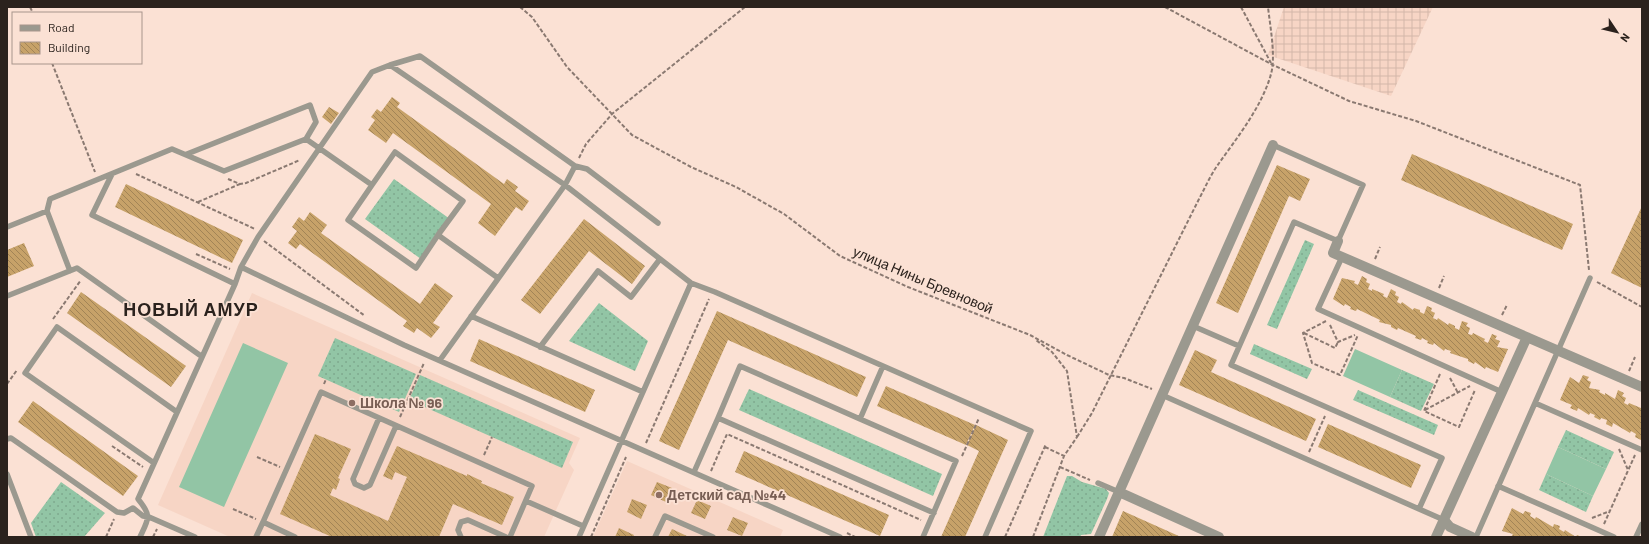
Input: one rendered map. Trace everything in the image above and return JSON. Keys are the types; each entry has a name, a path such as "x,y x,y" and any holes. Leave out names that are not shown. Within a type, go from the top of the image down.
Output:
{"street":[{"path":"1099,537 1273,145"},
{"path":"1338,241 1333,253 1642,387"},
{"path":"1436,537 1526,337"},
{"path":"1119,492 1219,537"},
{"path":"1444,520 1450,527 1472,537"}],"lane":[{"path":"7,439 11,438 117,512 124,513 132,508 138,499 201,356 235,284 255,236 320,148 372,72 390,65 420,56 575,166 587,170 658,223"},
{"path":"390,65 565,185 691,283 713,291 1031,431 984,537"},
{"path":"70,271 47,212 50,198 172,150 187,154 224,171 306,139 316,122 310,105 187,154"},
{"path":"306,139 372,185"},
{"path":"1273,145 1363,185 1338,241 1294,222 1231,365 1442,458 1419,509"},
{"path":"395,152 463,201 438,236 416,268 348,220 395,152"},
{"path":"440,360 565,185 575,166"},
{"path":"112,174 92,216 235,284"},
{"path":"7,227 47,212"},
{"path":"438,236 498,278"},
{"path":"1342,257 1318,309 1502,392"},
{"path":"540,347 598,271 631,297 660,259"},
{"path":"241,267 427,355 643,450 840,534"},
{"path":"7,296 77,268 201,356"},
{"path":"1476,537 1590,278"},
{"path":"579,537 691,283"},
{"path":"471,316 642,392"},
{"path":"1193,326 1239,346"},
{"path":"154,463 25,372 57,328 176,412"},
{"path":"694,472 740,366 956,461 923,537"},
{"path":"860,419 883,366"},
{"path":"256,537 320,392 532,486 510,537"},
{"path":"1162,395 1444,520"},
{"path":"1535,403 1640,449"},
{"path":"379,418 353,479 355,484 364,488 370,486 396,426"},
{"path":"718,418 934,513"},
{"path":"7,474 31,537"},
{"path":"1098,483 1119,492"},
{"path":"1498,486 1614,537"},
{"path":"138,499 148,511 149,517 140,537"},
{"path":"526,501 584,526"},
{"path":"132,508 143,516 149,517 195,537"},
{"path":"655,537 665,516 713,537"},
{"path":"461,537 458,530 462,522 468,520 506,537"},
{"path":"263,522 295,537"},
{"path":"1636,537 1642,524"}],"path":[{"name":"улица Нины Бревновой","path":"520,7 532,17 567,67 632,135 691,167 736,187 784,214 840,256 908,287 1030,336 1066,356 1109,375 1147,386 1162,395"},
{"path":"575,166 586,144 612,114 745,7"},
{"path":"1165,7 1271,64 1349,101 1416,121 1580,185 1590,278 1642,307"},
{"path":"1240,7 1271,64"},
{"path":"1033,537 1064,456 1092,413 1109,375 1142,314 1172,250 1216,168 1239,138 1260,100 1271,74 1268,7"},
{"path":"52,64 98,179"},
{"path":"129,175 136,174 256,229 255,236 366,317"},
{"path":"198,202 240,184"},
{"path":"194,253 230,270 234,264"},
{"path":"643,450 713,291"},
{"path":"1328,320 1338,342 1336,348 1303,333 1328,320"},
{"path":"1303,333 1312,362 1340,375 1359,334 1338,342"},
{"path":"1030,336 1052,352 1067,371 1077,437"},
{"path":"396,426 427,355"},
{"path":"1424,411 1444,366"},
{"path":"1424,411 1479,381"},
{"path":"1424,411 1459,427 1479,381"},
{"path":"1308,454 1326,413"},
{"path":"966,458 961,456 980,415"},
{"path":"710,473 727,434 929,524"},
{"path":"480,463 492,437"},
{"path":"1614,438 1628,470"},
{"path":"1005,537 1046,444"},
{"path":"1044,447 1064,456"},
{"path":"1601,531 1628,470 1640,449"},
{"path":"257,457 286,470"},
{"path":"591,537 626,457"},
{"path":"1060,468 1098,483"},
{"path":"233,509 263,522"},
{"path":"1580,522 1610,511"},
{"path":"106,537 117,512"},
{"path":"153,537 157,529"},
{"path":"840,534 856,537"}],"shaded area":[{"path":"1284,7 1433,7 1391,96 1268,55"},
{"name":"Школа № 96","path":"252,293 580,438 569,463 574,470 544,537 230,537 158,505"},
{"name":"Детский сад №44","path":"627,461 783,530 780,537 593,537"}],"green space":[{"path":"394,179 450,219 421,259 365,219"},
{"path":"1305,240 1314,244 1277,329 1267,325"},
{"path":"599,303 648,341 635,371 569,341"},
{"path":"335,338 416,374 399,412 318,376"},
{"path":"243,343 288,363 224,507 179,487"},
{"path":"1254,344 1312,369 1307,379 1250,354"},
{"path":"1355,349 1402,370 1390,397 1343,376"},
{"path":"1402,370 1434,384 1421,411 1390,397"},
{"path":"420,375 573,442 562,468 409,400"},
{"path":"749,389 942,474 933,496 739,410"},
{"path":"1358,390 1438,425 1434,435 1353,400"},
{"path":"1566,430 1614,452 1606,469 1558,447"},
{"path":"1558,447 1606,469 1593,496 1546,474"},
{"path":"1546,474 1593,496 1586,512 1539,490"},
{"path":"1067,476 1072,476 1082,482 1106,489 1109,493 1107,499 1091,534 1081,535 1080,537 1043,537"},
{"path":"61,482 105,513 84,537 36,537 31,523"}],"building":[{"path":"392,97 400,103 397,107 504,184 507,179 518,187 515,191 529,201 522,211 516,207 495,236 478,223 491,204 393,133 386,143 368,130 375,120 371,117 377,109 381,112"},
{"path":"329,107 339,113 331,124 322,117"},
{"path":"1412,154 1573,224 1562,250 1401,180"},
{"path":"1277,165 1310,179 1300,201 1289,196 1238,313 1216,303"},
{"path":"126,184 243,240 232,263 115,207"},
{"path":"1642,206 1642,288 1611,273"},
{"path":"310,212 327,225 321,233 420,304 435,283 453,296 433,323 440,327 431,338 417,328 414,333 403,326 407,321 300,244 296,249 288,243 297,231 292,227 299,217 304,221"},
{"path":"584,219 645,266 632,284 589,251 540,314 521,300"},
{"path":"24,243 34,266 7,277 7,250"},
{"path":"1362,276 1367,279 1366,282 1370,284 1368,289 1384,294 1383,296 1387,298 1391,289 1396,292 1395,295 1399,297 1397,302 1401,304 1402,302 1413,310 1414,308 1420,310 1420,312 1424,314 1427,306 1432,308 1431,311 1435,313 1433,318 1437,320 1438,318 1448,325 1449,323 1459,330 1462,321 1468,323 1466,326 1470,328 1468,334 1472,335 1473,333 1485,339 1484,341 1488,343 1492,334 1497,336 1495,339 1500,341 1497,347 1508,349 1498,372 1486,367 1485,369 1475,362 1474,364 1468,361 1468,359 1450,353 1451,351 1445,349 1444,351 1434,343 1433,345 1427,343 1428,341 1422,338 1421,340 1415,338 1416,336 1398,328 1397,330 1391,327 1391,325 1379,322 1380,320 1357,309 1356,311 1350,309 1351,307 1345,304 1344,306 1333,299 1342,278 1355,281 1354,283 1358,285"},
{"path":"81,292 186,366 171,387 67,313"},
{"path":"717,311 866,377 857,397 728,340 679,450 659,441"},
{"path":"479,339 595,390 585,412 470,361"},
{"path":"1195,350 1217,360 1211,372 1316,419 1306,441 1179,385"},
{"path":"1583,375 1589,377 1587,380 1591,382 1589,388 1600,390 1599,392 1605,395 1605,393 1615,399 1618,390 1624,393 1622,396 1626,398 1624,403 1628,405 1629,403 1641,408 1641,440 1635,437 1636,434 1631,431 1630,433 1613,423 1612,427 1606,424 1607,420 1601,418 1600,420 1594,417 1595,415 1590,413 1589,415 1578,408 1577,411 1570,408 1572,405 1560,400 1570,377 1579,383"},
{"path":"886,386 975,425 966,445 877,406"},
{"path":"33,401 138,476 123,496 18,422"},
{"path":"1328,424 1421,465 1411,488 1318,447"},
{"path":"976,425 1008,440 965,537 941,537 979,451 967,445"},
{"path":"315,434 351,449 338,478 340,479 336,490 333,488 330,495 388,521 407,477 395,472 392,480 383,476 397,446 467,476 467,474 482,481 481,483 514,497 502,525 453,504 439,537 332,537 280,514"},
{"path":"744,451 889,515 880,536 735,472"},
{"path":"657,482 672,488 666,502 651,495"},
{"path":"632,499 647,505 641,519 627,512"},
{"path":"697,500 711,506 705,519 691,513"},
{"path":"1512,508 1523,514 1525,511 1531,513 1530,516 1535,519 1536,517 1553,527 1554,524 1560,526 1559,529 1564,532 1565,530 1576,537 1511,537 1513,534 1502,531"},
{"path":"1123,511 1181,537 1112,537"},
{"path":"733,517 748,523 742,536 727,530"},
{"path":"619,528 634,535 633,537 615,537"},
{"path":"672,529 689,537 668,537"}],"place":[{"name":"Школа № 96","path":"352,403"},
{"name":"Детский сад №44","path":"659,495"}],"district":[{"name":"НОВЫЙ АМУР","path":"191,310"}]}
